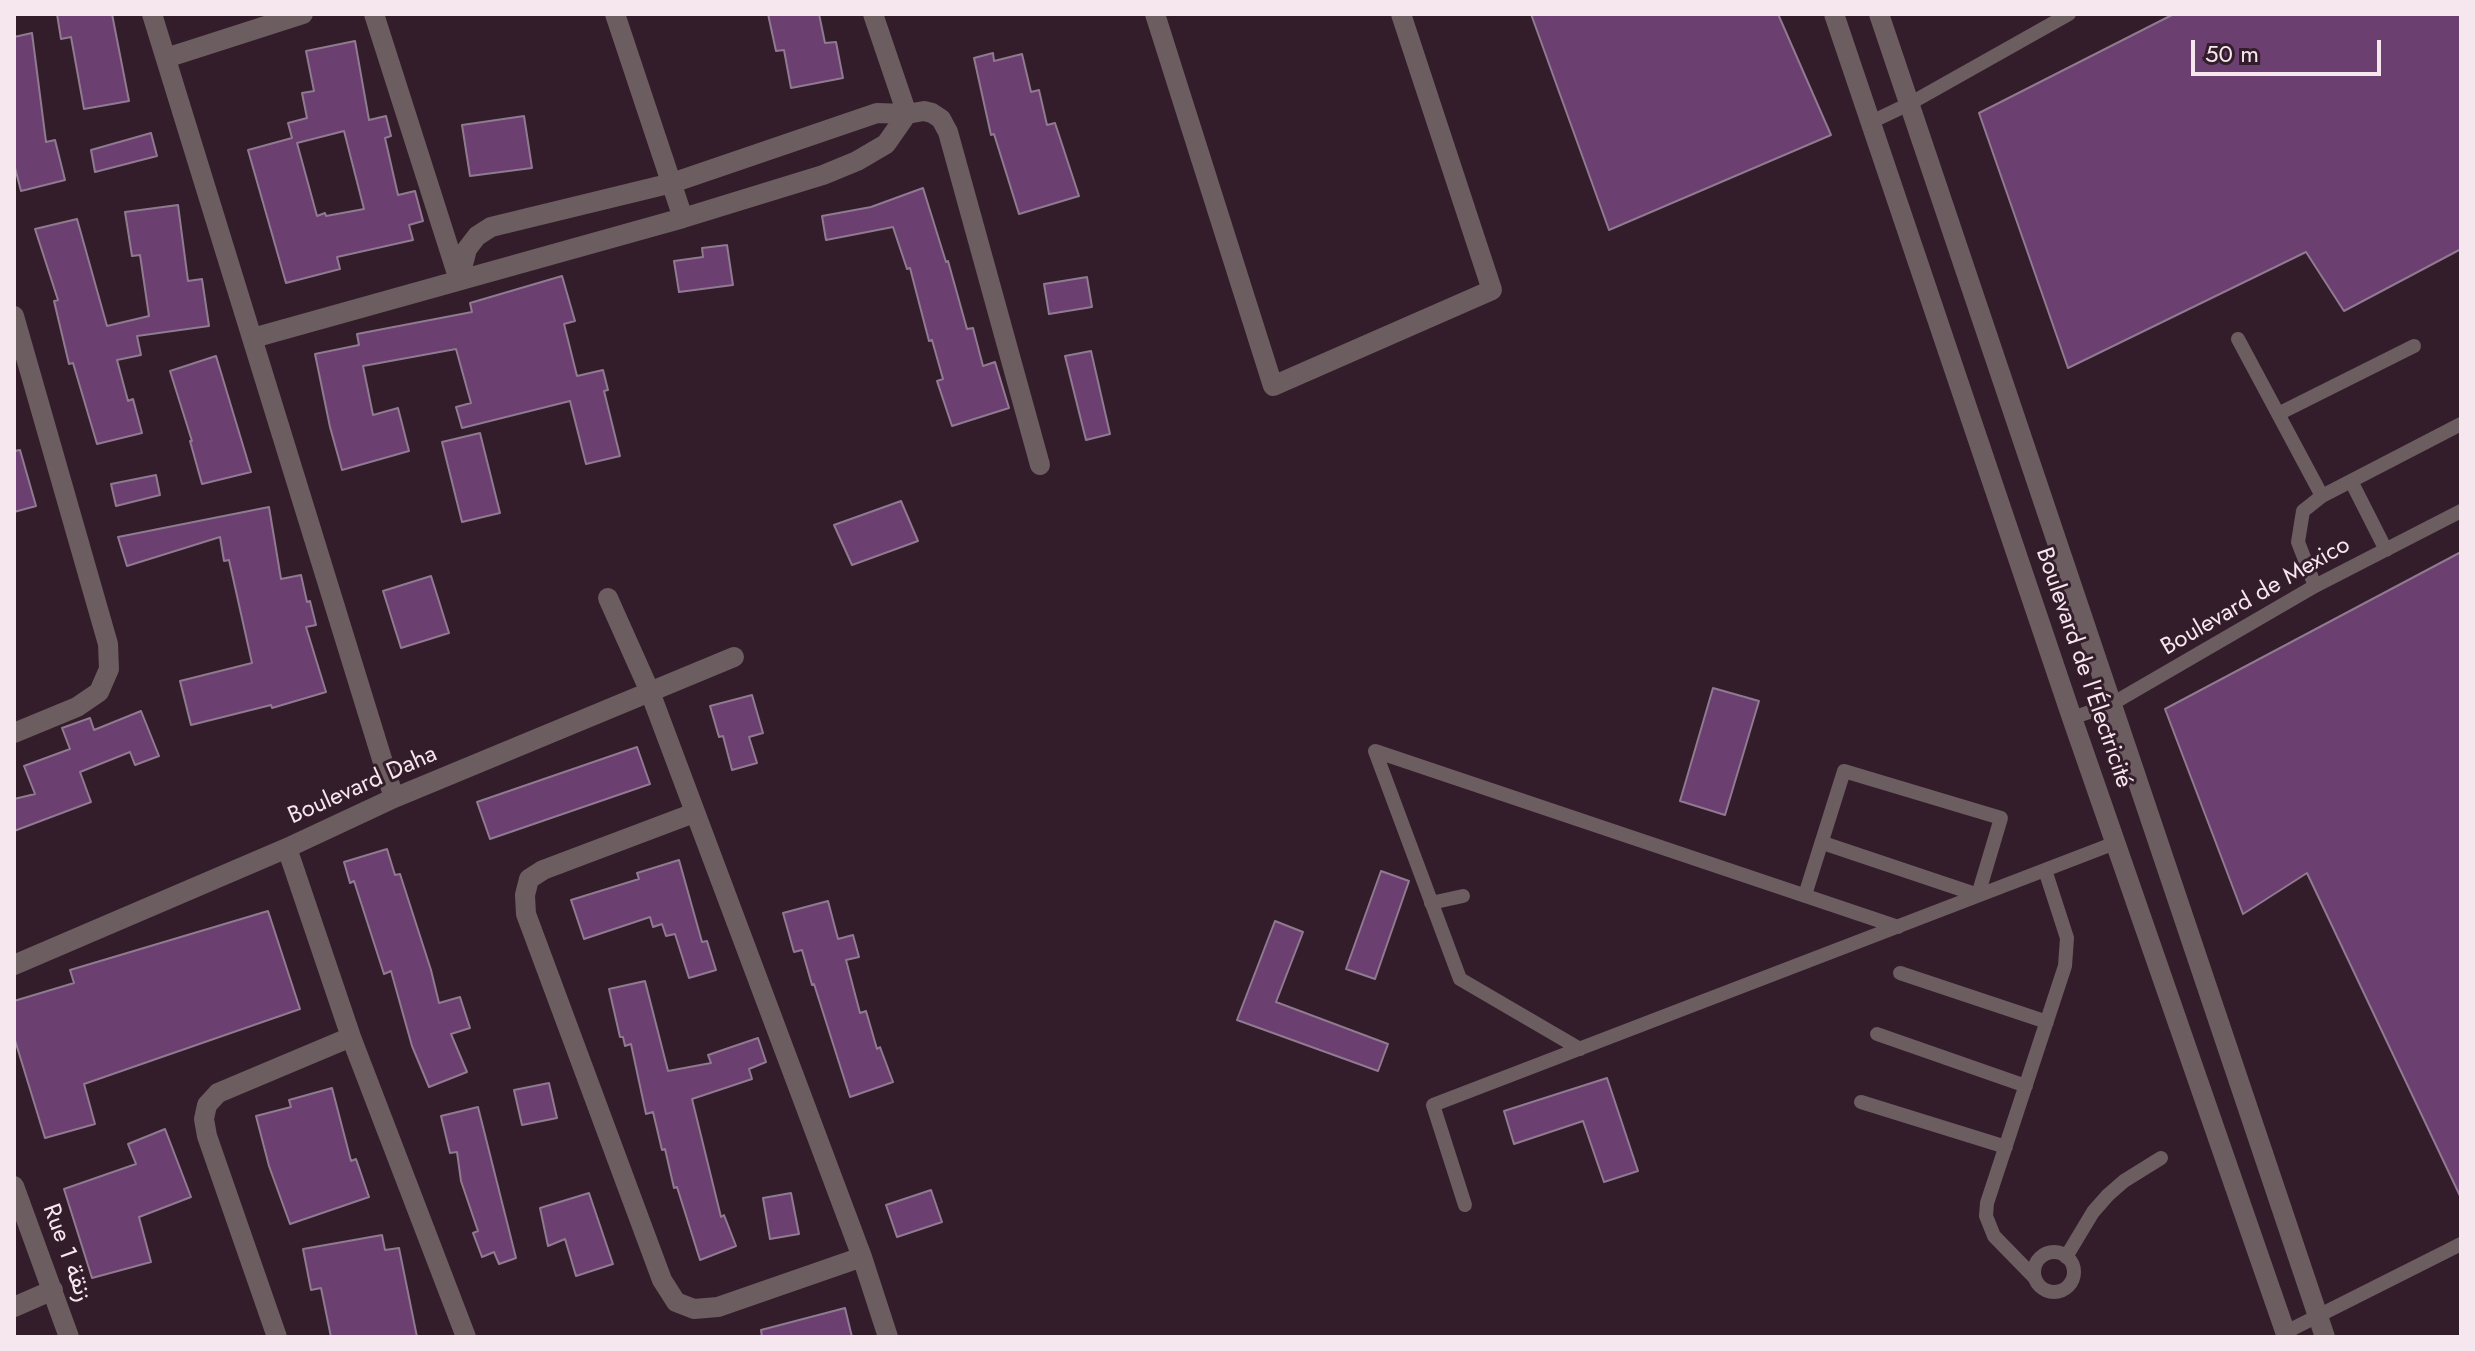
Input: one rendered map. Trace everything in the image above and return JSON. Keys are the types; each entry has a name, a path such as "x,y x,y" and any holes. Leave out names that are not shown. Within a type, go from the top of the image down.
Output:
{"street":[{"path":"152,14 394,798"},
{"path":"166,58 303,14"},
{"path":"374,14 459,280"},
{"path":"615,14 683,218"},
{"path":"873,14 907,114"},
{"path":"1155,14 1273,386 1492,290 1401,14"},
{"name":"Boulevard de l'Électricité","path":"1834,14 2072,718 2287,1335"},
{"name":"Boulevard de l'Électricité","path":"1879,14 2322,1327"},
{"path":"459,280 467,249 477,236 491,227 672,183 877,113 932,113 941,119 948,132 1040,465"},
{"path":"253,338 683,218 823,175 857,161 886,144 907,114"},
{"path":"14,316 108,644 109,669 99,692 77,707 14,733"},
{"path":"608,598 650,692 862,1257 888,1337"},
{"name":"Boulevard Daha","path":"14,965 287,848 394,798 734,657"},
{"path":"694,813 543,870 529,879 525,895 526,914 662,1280 676,1302 694,1309 718,1307 862,1257"},
{"path":"287,848 351,1037 466,1337"},
{"path":"277,1337 207,1136 204,1119 207,1105 218,1093 351,1037"},
{"name":"Rue 1 زنقة","path":"14,1186 69,1337"},
{"path":"14,1307 53,1290"}],"lane":[{"path":"1869,123 1909,104 2069,14"},
{"path":"2238,339 2322,496"},
{"path":"2278,414 2414,346"},
{"path":"2315,586 2298,542 2303,511 2322,496 2461,424"},
{"path":"2351,481 2386,550"},
{"name":"Boulevard de Mexico","path":"2072,718 2110,705 2315,586 2461,511"},
{"path":"1580,1049 1460,979 1375,751 1898,927"},
{"path":"1805,895 1844,771 2001,818 1978,895"},
{"path":"1823,843 1978,895"},
{"path":"1465,1205 1433,1105 2115,843"},
{"path":"2035,1278 2034,1270 2044,1255 2052,1253 2066,1257 2073,1266 2074,1275 2065,1290 2047,1291 1994,1236 1989,1227 1987,1203 2061,983 2067,938 2045,870"},
{"path":"1431,903 1463,896"},
{"path":"1900,973 2047,1022"},
{"path":"1877,1034 2026,1086"},
{"path":"1861,1102 2006,1147"},
{"path":"2066,1257 2093,1212 2108,1195 2161,1158"},
{"path":"2287,1335 2322,1327 2461,1244"}],"building":[{"path":"57,14 112,14 129,101 84,109 71,37 61,39"},
{"path":"768,14 819,14 825,43 836,42 843,78 791,88 784,50 776,51"},
{"path":"1531,14 1778,14 1831,135 1609,230"},
{"path":"2174,14 2461,14 2461,249 2344,311 2306,252 2068,368 1979,113"},
{"path":"32,33 46,142 55,140 65,180 21,191 14,164 14,37"},
{"path":"355,41 369,120 386,116 391,136 385,138 398,195 415,191 423,221 409,225 413,240 337,257 340,269 286,283 248,150 292,138 288,123 307,118 302,93 314,91 306,51","holes":["344,131 364,209 317,216 297,143"]},
{"path":"993,53 994,61 1022,54 1031,92 1039,90 1047,125 1055,123 1079,196 1019,214 994,134 991,135 974,58"},
{"path":"524,116 532,168 470,176 462,125"},
{"path":"151,133 157,156 95,172 91,150"},
{"path":"923,188 967,329 973,328 983,366 995,362 1009,408 952,426 937,381 943,379 932,340 929,341 910,268 907,269 893,227 826,240 822,216 871,207"},
{"path":"178,205 188,281 202,279 209,326 137,336 141,355 117,360 128,401 133,399 142,433 97,444 73,363 69,364 54,301 58,300 35,229 77,219 107,326 149,316 140,255 132,256 125,212"},
{"path":"727,245 733,285 679,292 674,261 703,257 702,248"},
{"path":"562,276 575,321 564,324 577,376 603,370 608,390 604,391 620,456 586,464 570,401 462,428 456,407 471,403 456,349 363,366 373,415 398,408 409,451 342,470 315,354 359,345 357,334 472,312 470,303"},
{"path":"1087,277 1092,307 1049,314 1044,284"},
{"path":"1091,351 1110,434 1086,440 1065,356"},
{"path":"216,356 251,472 202,484 170,371"},
{"path":"480,433 500,513 462,522 442,442"},
{"path":"20,450 36,506 14,512 14,451"},
{"path":"156,475 160,495 116,506 111,484"},
{"path":"901,501 918,541 852,565 834,525"},
{"path":"269,507 281,579 301,575 307,602 310,601 316,625 306,627 326,692 272,708 271,705 191,725 180,681 252,663 229,560 224,561 220,537 127,566 118,537"},
{"path":"2461,552 2461,1198 2307,873 2243,914 2165,709"},
{"path":"431,576 449,633 401,648 383,591"},
{"path":"1713,688 1759,701 1725,815 1680,801"},
{"path":"752,695 763,733 749,737 757,763 732,770 723,736 719,737 710,706"},
{"path":"141,711 159,756 135,765 130,752 80,772 91,802 14,831 14,799 35,794 24,766 70,749 62,728 90,718 94,730"},
{"path":"637,747 650,784 490,839 477,802"},
{"path":"387,849 395,875 400,874 439,1003 460,997 470,1028 451,1034 467,1072 429,1087 412,1046 391,971 384,974 354,881 350,883 344,862"},
{"path":"679,860 702,942 707,941 716,970 689,978 675,934 666,936 662,924 653,927 650,917 584,939 571,900 639,879 637,873"},
{"path":"1381,871 1409,881 1375,979 1346,969"},
{"path":"828,901 838,939 853,935 859,957 846,960 860,1013 866,1011 877,1049 880,1047 893,1082 850,1097 802,950 794,952 783,913"},
{"path":"268,911 300,1009 84,1084 95,1124 45,1138 14,1037 14,1001 74,983 70,970"},
{"path":"1275,921 1303,932 1276,1002 1388,1044 1378,1071 1237,1020"},
{"path":"645,981 668,1071 711,1063 708,1055 758,1038 766,1062 749,1069 752,1079 692,1099 721,1217 724,1215 736,1246 700,1260 677,1187 674,1188 653,1112 646,1114 631,1044 625,1046 623,1037 620,1037 609,989"},
{"path":"1607,1078 1638,1171 1604,1182 1583,1121 1514,1144 1504,1111"},
{"path":"549,1083 557,1118 522,1125 514,1090"},
{"path":"332,1088 351,1161 356,1159 369,1197 290,1224 269,1166 256,1116 291,1107 289,1100"},
{"path":"478,1107 516,1258 499,1264 494,1252 482,1257 473,1233 478,1231 461,1181 457,1152 450,1153 441,1116"},
{"path":"165,1129 191,1197 139,1217 151,1262 92,1278 64,1189 136,1164 128,1144"},
{"path":"931,1190 942,1222 897,1237 886,1205"},
{"path":"589,1193 613,1264 576,1276 565,1239 548,1246 540,1208"},
{"path":"791,1193 799,1234 770,1239 763,1198"},
{"path":"382,1235 385,1250 399,1248 417,1337 331,1337 321,1288 311,1290 303,1249"},
{"path":"845,1308 852,1337 762,1337 761,1330"}]}
